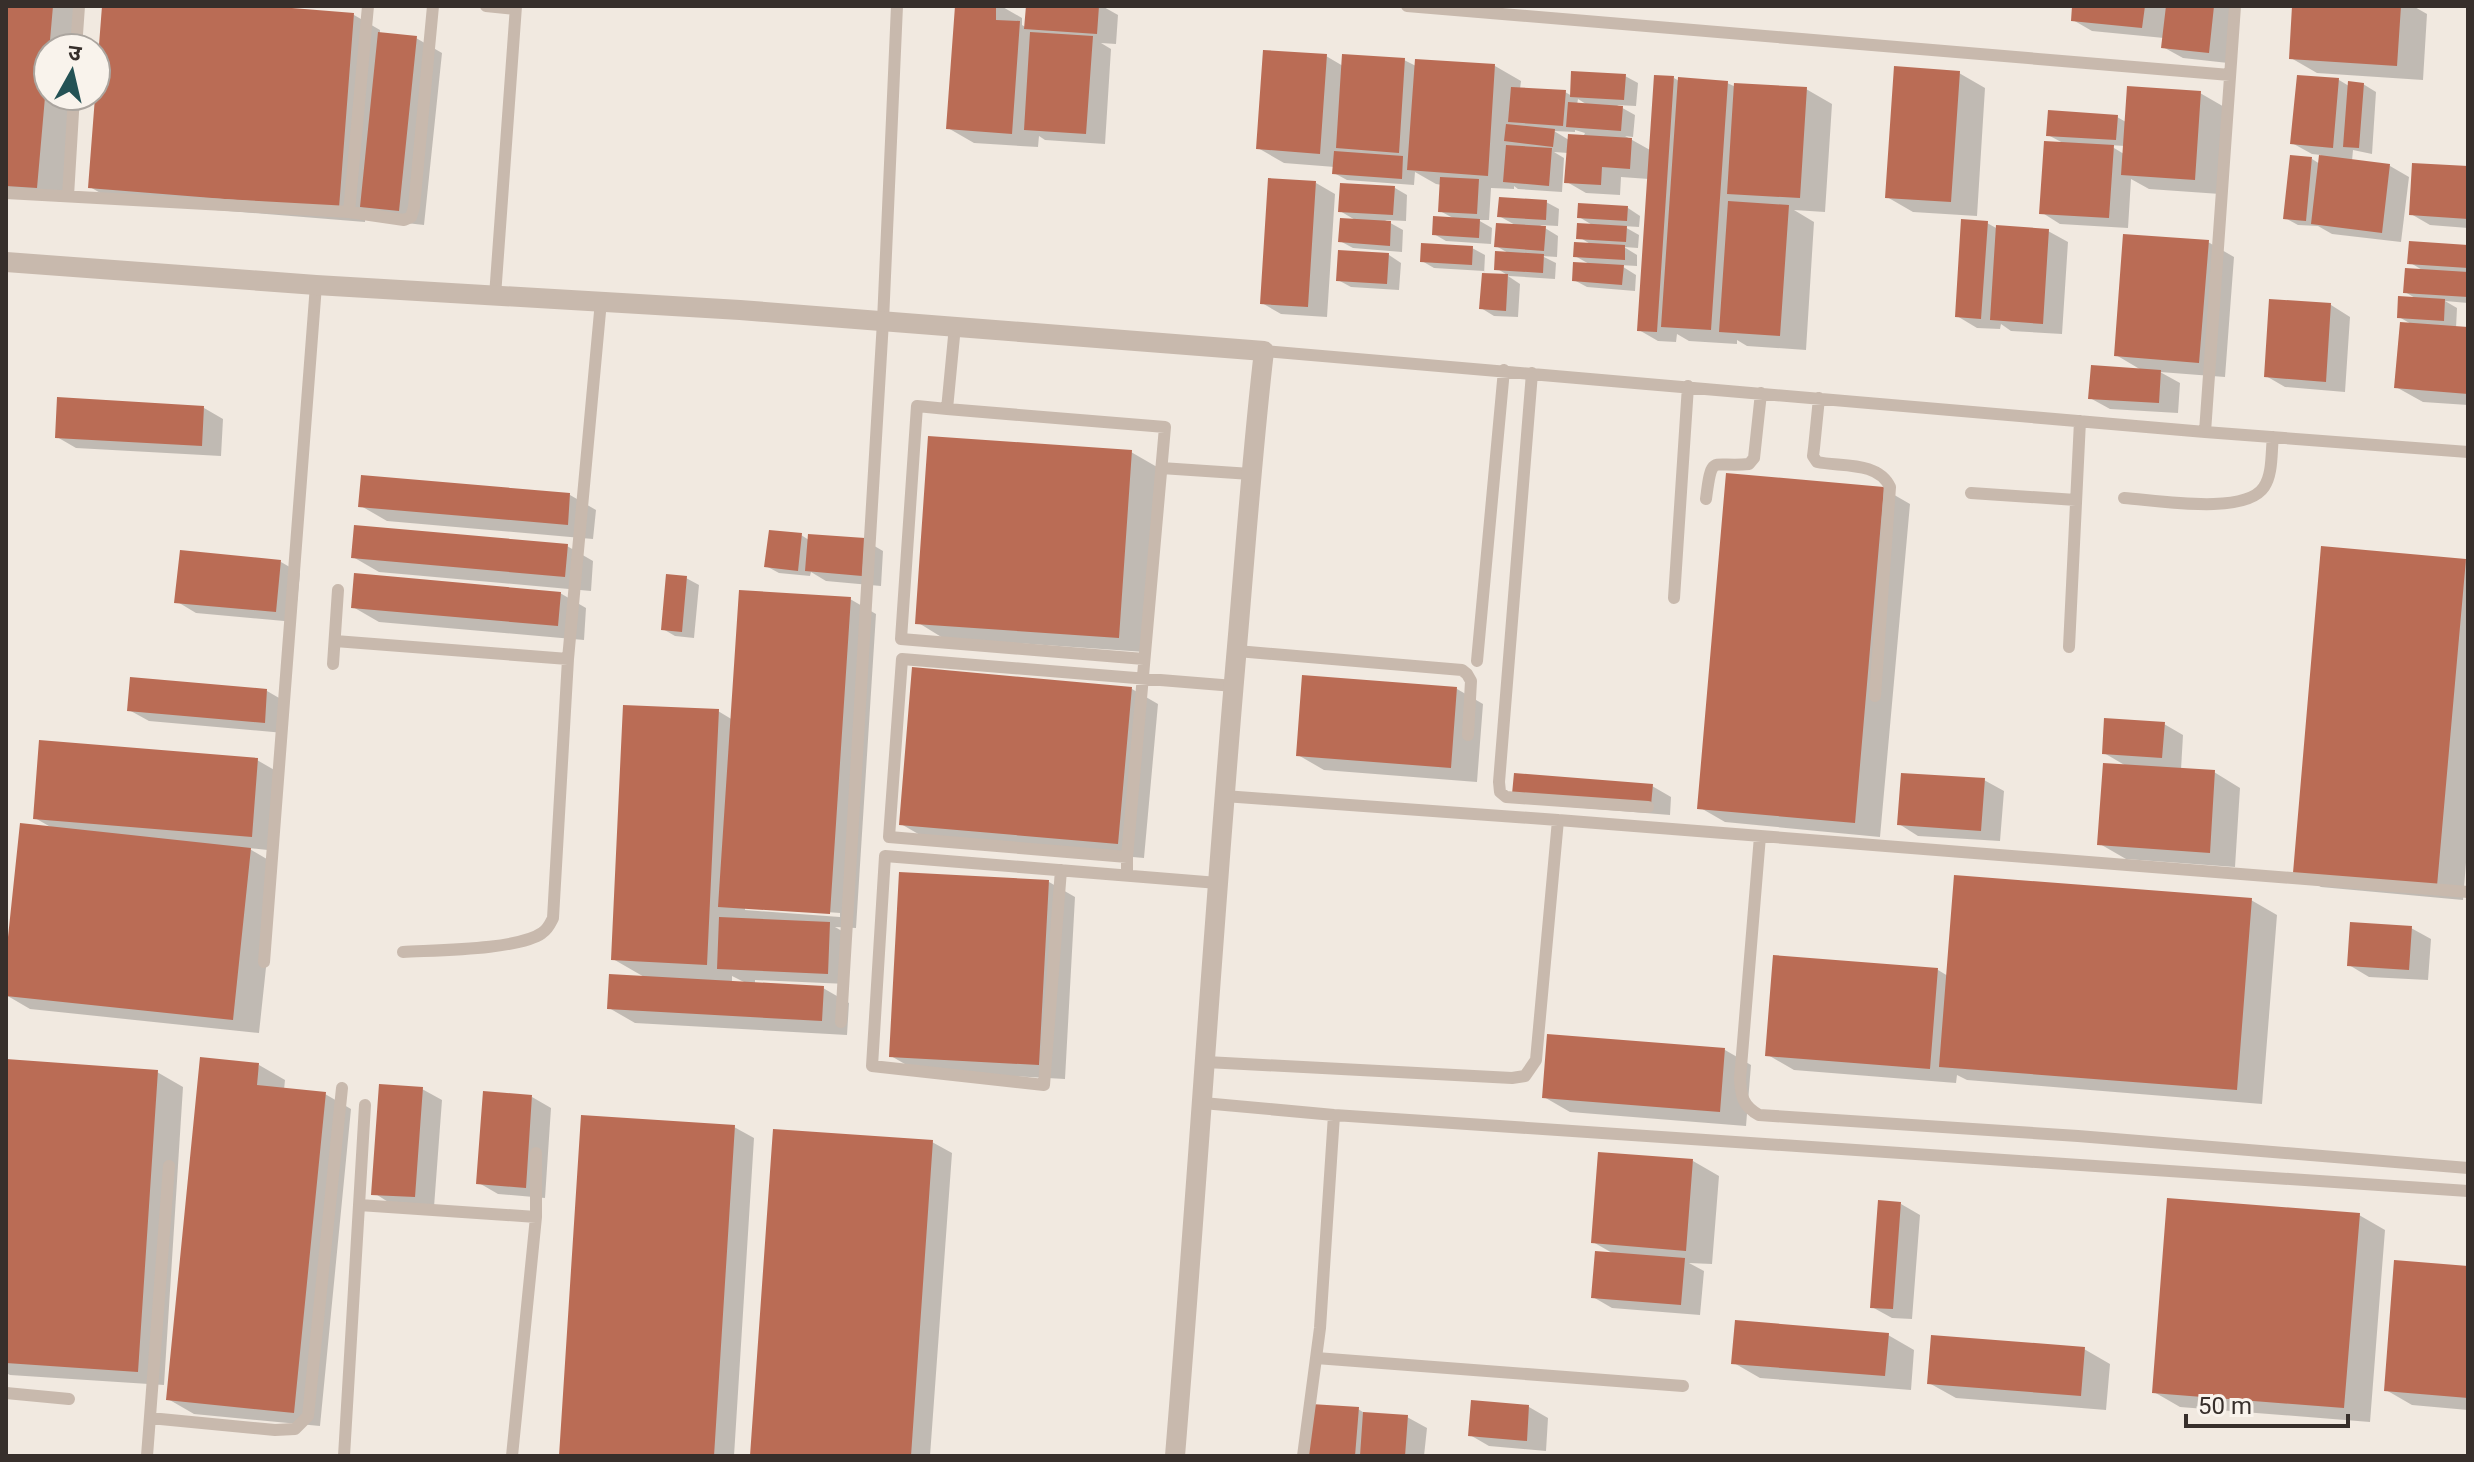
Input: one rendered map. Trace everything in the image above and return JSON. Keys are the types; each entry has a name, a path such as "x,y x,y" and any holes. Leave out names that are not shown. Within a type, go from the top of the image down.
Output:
{"street":[{"path":"6,262 955,326 1264,351 1224,796 1175,1456"}],"lane":[{"path":"77,32 79,6"},
{"path":"349,212 368,6"},
{"path":"6,193 349,212 404,220 411,217 433,6"},
{"path":"486,6 516,8 495,296"},
{"path":"841,1022 883,321 897,6"},
{"path":"1407,6 2230,75"},
{"path":"2205,432 2235,6"},
{"path":"68,196 73,112"},
{"path":"264,962 316,285"},
{"path":"403,952 497,945 539,936 548,928 554,911 568,659 601,301"},
{"path":"947,409 955,326"},
{"path":"1264,351 2468,452"},
{"path":"1477,661 1504,370"},
{"path":"1532,373 1500,792 1506,797 1648,807"},
{"path":"1674,598 1688,386"},
{"path":"1706,499 1710,471 1714,465 1749,464 1754,458 1761,393"},
{"path":"1819,398 1813,456 1817,462 1875,471 1886,479 1890,487 1875,696"},
{"path":"1127,875 1165,427 917,406 901,639 1144,659"},
{"path":"2069,647 2080,421"},
{"path":"2124,498 2211,504 2247,500 2264,488 2273,437"},
{"path":"1161,468 1251,474"},
{"path":"1971,493 2076,500"},
{"path":"333,664 338,590"},
{"path":"335,641 568,659"},
{"path":"1237,651 1462,670 1471,681 1468,735"},
{"path":"1127,857 889,837 902,659 1234,686"},
{"path":"1224,796 2468,892"},
{"path":"1206,1062 1525,1076 1536,1060 1558,820"},
{"path":"1760,836 1740,1079 1747,1108 1759,1115 2078,1136 2468,1168"},
{"path":"1061,870 1044,1085 872,1066 885,856 1127,875 1218,883"},
{"path":"150,1418 275,1430 295,1429 308,1416 342,1088"},
{"path":"1203,1103 1334,1115 2468,1191"},
{"path":"344,1456 365,1105"},
{"path":"1303,1456 1320,1328 1334,1115"},
{"path":"512,1456 536,1217 536,1153"},
{"path":"147,1456 169,1166"},
{"path":"359,1205 536,1217"},
{"path":"1316,1358 1683,1386"},
{"path":"6,1393 69,1399"}],"building":[{"path":"6,6 53,6 51,32 32,32 32,112 44,112 37,188 6,186"},
{"path":"102,6 267,6 354,13 339,208 88,188 94,112 112,112 112,32 100,32"},
{"path":"955,6 996,6 996,20 1020,21 1012,134 946,129"},
{"path":"1026,6 1099,6 1097,34 1024,29"},
{"path":"2072,6 2145,6 2142,28 2071,21"},
{"path":"2166,6 2214,6 2209,53 2161,48"},
{"path":"2292,6 2401,6 2397,66 2289,59"},
{"path":"378,32 417,36 399,211 360,207"},
{"path":"1030,32 1093,36 1086,134 1024,130"},
{"path":"1263,50 1327,54 1320,154 1256,149"},
{"path":"1342,54 1405,58 1399,153 1336,148"},
{"path":"1415,59 1495,64 1488,176 1407,170"},
{"path":"1894,66 1960,71 1951,202 1885,198"},
{"path":"1571,71 1626,74 1624,100 1570,97"},
{"path":"1654,75 1674,76 1657,332 1637,331"},
{"path":"2297,75 2339,78 2333,148 2290,144"},
{"path":"1678,77 1728,81 1711,330 1661,327"},
{"path":"2348,81 2364,83 2359,148 2343,147"},
{"path":"1734,83 1807,87 1800,198 1727,194"},
{"path":"2127,86 2201,91 2195,180 2121,175"},
{"path":"1511,87 1566,90 1563,126 1508,122"},
{"path":"1568,102 1623,106 1621,131 1566,127"},
{"path":"2048,110 2118,115 2116,140 2046,136"},
{"path":"1506,124 1555,129 1553,147 1504,141"},
{"path":"1568,134 1632,138 1630,169 1602,167 1601,185 1564,183"},
{"path":"2044,141 2114,145 2109,218 2039,214"},
{"path":"1506,145 1552,148 1549,186 1503,182"},
{"path":"1334,151 1403,156 1402,179 1332,174"},
{"path":"2290,155 2312,157 2306,221 2283,219"},
{"path":"2319,155 2390,164 2382,233 2311,224"},
{"path":"2412,163 2468,166 2468,219 2409,215"},
{"path":"1440,177 1479,179 1477,214 1438,212"},
{"path":"1268,178 1316,181 1308,307 1260,304"},
{"path":"1340,183 1395,186 1393,215 1338,212"},
{"path":"1499,197 1547,200 1546,220 1497,217"},
{"path":"1728,201 1789,205 1780,336 1719,332"},
{"path":"1578,203 1628,206 1627,221 1577,218"},
{"path":"1433,216 1480,219 1479,238 1432,235"},
{"path":"1340,218 1391,221 1390,246 1338,242"},
{"path":"1961,219 1988,221 1981,319 1955,317"},
{"path":"1496,223 1546,226 1544,251 1494,247"},
{"path":"1577,223 1627,226 1626,242 1576,239"},
{"path":"1996,225 2049,229 2043,324 1990,320"},
{"path":"2123,234 2209,240 2199,363 2114,356"},
{"path":"2409,241 2468,245 2468,268 2407,264"},
{"path":"1574,242 1625,245 1625,260 1573,257"},
{"path":"1421,243 1473,246 1472,265 1420,262"},
{"path":"1338,250 1389,253 1387,284 1336,281"},
{"path":"1495,251 1544,254 1543,273 1494,270"},
{"path":"1573,262 1624,265 1622,285 1572,281"},
{"path":"2405,268 2468,272 2468,297 2403,293"},
{"path":"1482,273 1508,274 1506,311 1479,309"},
{"path":"2398,296 2445,299 2444,321 2397,318"},
{"path":"2269,299 2331,303 2326,382 2264,377"},
{"path":"2400,322 2468,327 2468,394 2394,388"},
{"path":"2091,365 2161,370 2159,403 2088,399"},
{"path":"57,397 204,406 202,446 55,438"},
{"path":"928,436 1132,450 1119,638 915,624"},
{"path":"1726,473 1884,487 1855,823 1697,809"},
{"path":"361,475 570,493 568,525 358,507"},
{"path":"354,525 568,544 565,577 351,558"},
{"path":"769,530 802,533 798,571 764,567"},
{"path":"808,534 865,538 862,576 805,571"},
{"path":"2321,546 2466,559 2437,886 2293,873"},
{"path":"180,550 281,560 276,612 174,603"},
{"path":"354,573 561,592 558,626 351,608"},
{"path":"666,574 687,576 682,632 661,630"},
{"path":"739,590 851,597 830,914 718,907"},
{"path":"912,667 1132,687 1118,844 899,825"},
{"path":"1302,675 1457,687 1451,768 1296,756"},
{"path":"130,677 267,689 265,723 127,711"},
{"path":"623,705 719,709 707,965 611,960"},
{"path":"2104,718 2165,722 2162,758 2102,754"},
{"path":"39,740 258,758 252,837 33,819"},
{"path":"2103,763 2215,770 2210,853 2097,845"},
{"path":"1514,773 1653,784 1651,805 1512,794"},
{"path":"1901,773 1985,778 1981,831 1897,825"},
{"path":"20,823 251,848 233,1020 6,996 6,956"},
{"path":"899,872 1049,880 1039,1065 889,1057"},
{"path":"1954,875 2252,898 2237,1090 1939,1067"},
{"path":"719,917 830,922 828,974 717,969"},
{"path":"2350,922 2412,926 2409,970 2347,966"},
{"path":"1773,955 1938,968 1930,1069 1765,1056"},
{"path":"609,974 824,986 822,1021 607,1009"},
{"path":"1547,1034 1725,1048 1720,1112 1542,1098"},
{"path":"200,1057 259,1063 257,1085 326,1092 294,1413 166,1400"},
{"path":"6,1059 158,1070 138,1372 6,1363"},
{"path":"379,1084 423,1087 415,1197 371,1195"},
{"path":"483,1091 532,1095 526,1188 476,1184"},
{"path":"581,1115 735,1125 714,1456 559,1456"},
{"path":"773,1129 933,1140 911,1456 750,1456"},
{"path":"1598,1152 1693,1159 1686,1251 1591,1243"},
{"path":"2167,1198 2360,1213 2344,1408 2152,1393"},
{"path":"1878,1200 1901,1202 1893,1309 1870,1308"},
{"path":"1595,1251 1685,1258 1681,1305 1591,1298"},
{"path":"2394,1260 2468,1266 2468,1398 2384,1391"},
{"path":"1735,1320 1889,1333 1885,1376 1731,1364"},
{"path":"1931,1335 2085,1347 2081,1396 1927,1384"},
{"path":"1471,1400 1529,1405 1527,1441 1468,1436"},
{"path":"1311,1404 1359,1407 1355,1456 1307,1456"},
{"path":"1363,1412 1408,1415 1405,1456 1360,1456"}]}
